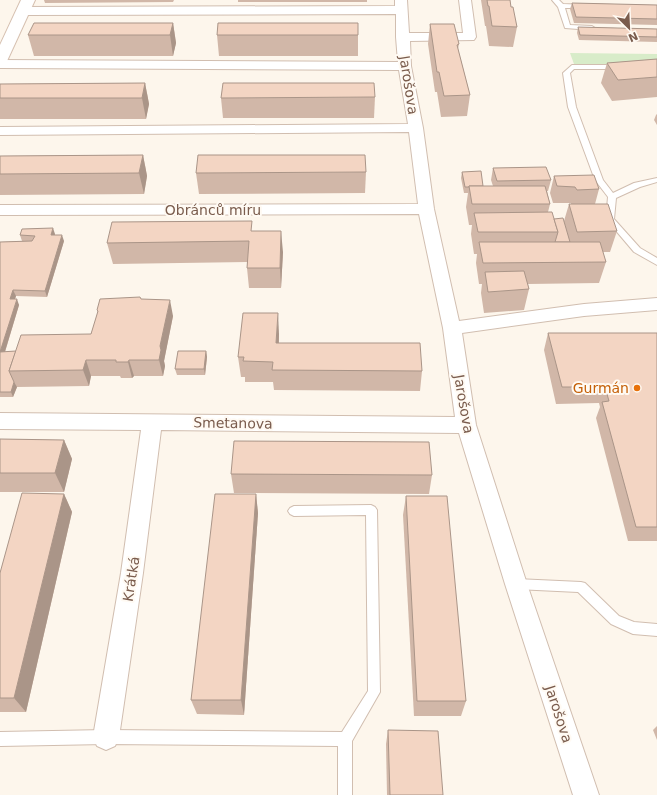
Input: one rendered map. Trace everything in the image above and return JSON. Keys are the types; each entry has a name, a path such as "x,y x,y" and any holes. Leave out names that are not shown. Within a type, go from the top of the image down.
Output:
{"street":[{"path":"402,37 470,37 465,0"},
{"path":"401,5 25,6 0,63 405,66"},
{"name":"Jarošova","path":"401,5 405,66 416,128 426,209 452,328 466,426 516,584 586,795"},
{"path":"0,131 416,128"},
{"name":"Obránců míru","path":"0,210 426,209"},
{"path":"452,328 584,310 657,304"},
{"name":"Smetanova","path":"0,421 466,426"},
{"name":"Krátká","path":"106,736 132,573 151,439 151,422"}],"lane":[{"path":"555,0 561,6 566,27 597,28"},
{"path":"561,6 590,6"},
{"path":"626,67 572,67 566,73 572,107 599,180 612,197 610,219 637,250 657,262"},
{"path":"612,197 637,186 657,180"},
{"path":"294,511 371,510 374,692 345,739 346,795"},
{"path":"516,584 581,588 597,601 615,620 633,628 657,630"},
{"path":"0,739 106,736 345,739"}],"green space":[{"path":"570,53 657,54 657,64 574,64"}],"building":[{"path":"487,0 510,0 517,27 492,26"},
{"path":"572,3 657,5 657,19 576,17"},
{"path":"34,23 173,23 170,35 28,35"},
{"path":"218,23 358,23 358,35 217,35"},
{"path":"430,24 454,24 459,44 457,45 470,95 444,96 439,72 437,72"},
{"path":"578,27 657,29 657,37 580,35"},
{"path":"657,59 657,77 618,80 607,63"},
{"path":"145,83 142,98 0,98 0,84"},
{"path":"223,83 374,83 375,97 221,98"},
{"path":"143,155 139,173 0,174 0,156"},
{"path":"198,155 365,155 366,172 196,173"},
{"path":"546,167 551,180 497,181 493,168"},
{"path":"481,171 483,186 465,187 462,172"},
{"path":"594,175 599,189 577,190 575,187 557,186 554,176"},
{"path":"469,186 545,186 550,204 472,204"},
{"path":"569,204 608,204 617,231 577,232"},
{"path":"552,212 558,232 478,232 474,213"},
{"path":"563,218 570,242 555,242 558,232 554,219"},
{"path":"252,221 251,231 281,231 280,268 247,268 249,241 107,243 112,222"},
{"path":"53,228 51,235 62,235 45,291 13,290 10,299 17,299 0,352 0,242 32,241 35,236 20,235 22,229"},
{"path":"479,242 600,242 606,262 483,263"},
{"path":"524,271 529,289 488,292 485,272"},
{"path":"140,297 141,299 170,300 160,346 161,350 159,360 129,360 128,362 116,362 116,360 86,360 83,370 9,371 21,335 91,334 100,299"},
{"path":"243,313 278,313 276,343 420,343 422,371 272,370 273,362 243,361 244,357 238,357"},
{"path":"548,333 657,333 657,527 636,527 602,402 609,401 605,387 562,387"},
{"path":"16,351 9,371 14,382 11,392 0,392 0,352"},
{"path":"178,351 206,351 204,369 175,369"},
{"path":"0,439 64,440 55,473 0,473"},
{"path":"234,441 429,442 432,475 231,474"},
{"path":"22,493 64,494 14,698 0,698 0,573"},
{"path":"215,494 256,494 241,700 191,700"},
{"path":"406,496 447,496 466,701 417,701"},
{"path":"388,730 438,731 443,795 390,795"}],"place":[{"name":"Gurmán","path":"637,388"}]}
